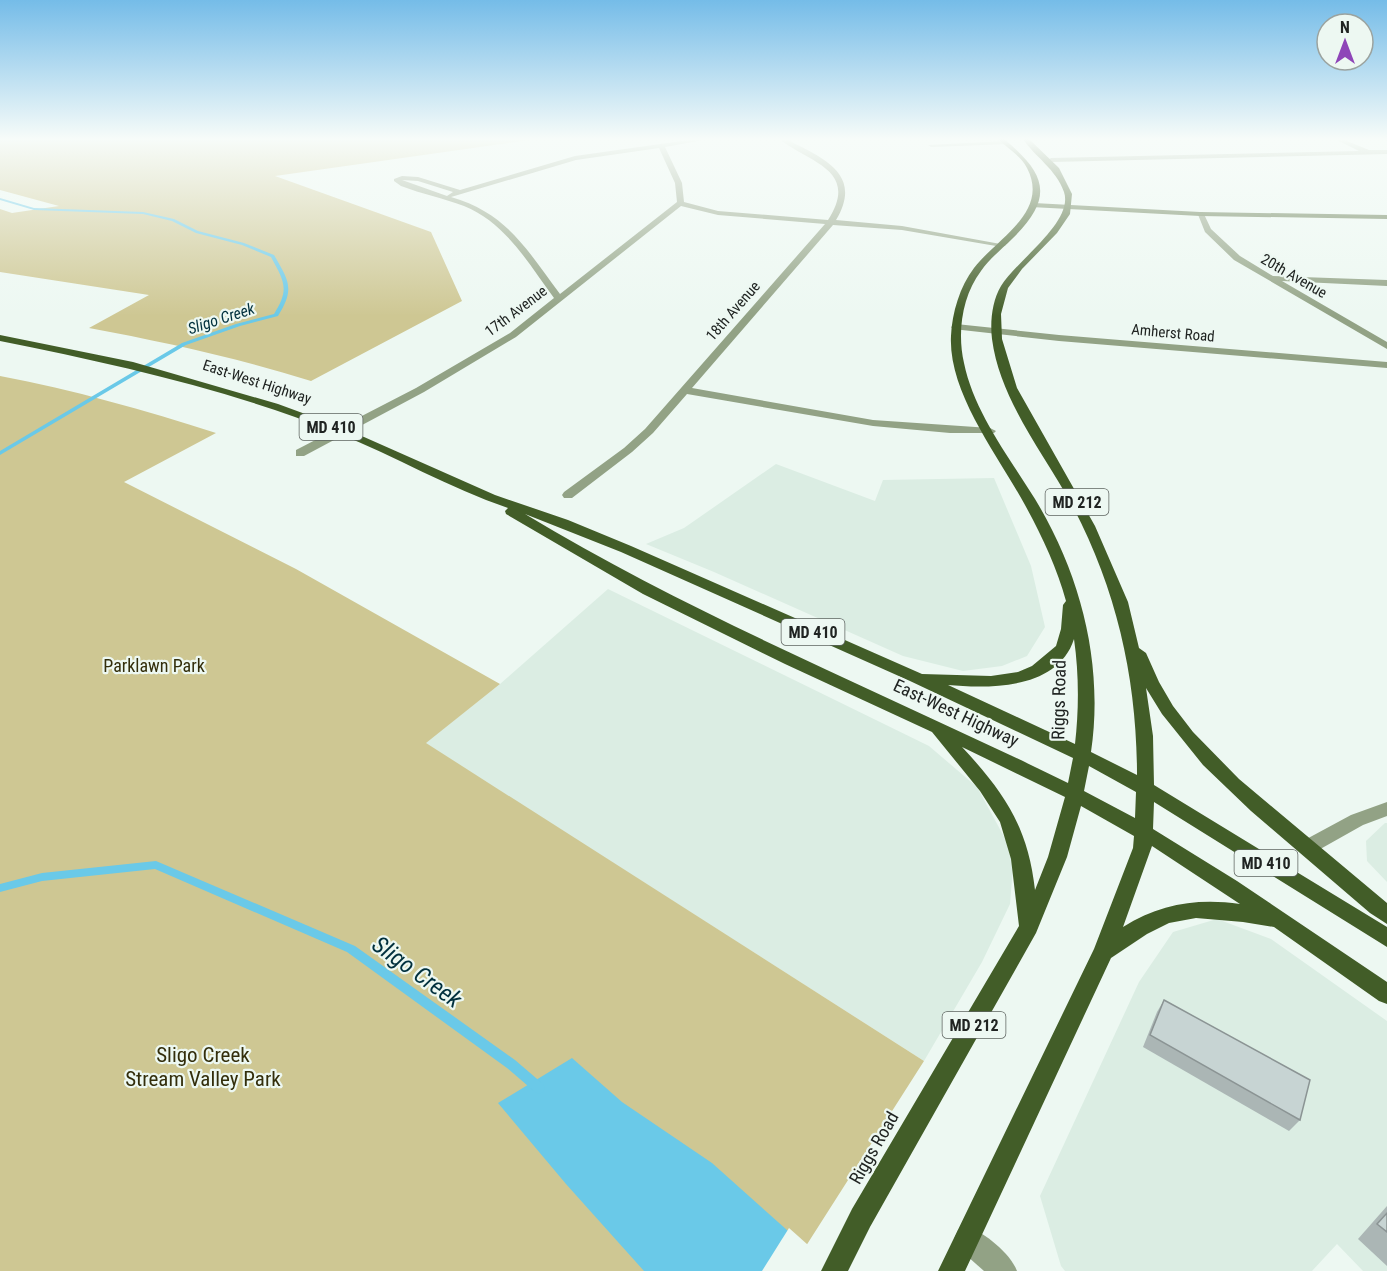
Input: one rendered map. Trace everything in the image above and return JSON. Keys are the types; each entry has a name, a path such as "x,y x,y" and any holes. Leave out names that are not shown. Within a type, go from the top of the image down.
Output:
{"main road":[{"path":"1034,205 1036,198"},
{"path":"1067,198 1068,208"},
{"name":"Riggs Road","path":"834,1271 861,1218 1029,927 1047,889 1076,795 1086,712 1084,652 1071,593 1058,560 1031,505 1002,457 976,405 958,359 956,327 972,278 1024,223 1034,205"},
{"name":"MD 212","path":"951,1271 1104,951 1142,848 1144,831 1143,723 1128,625 1121,601 1078,505 1011,386 1000,356 995,331 1001,293 1008,278 1055,233 1068,208"},
{"name":"East-West Highway","path":"0,338 129,364 274,406 342,431 491,498 563,523 616,545 916,677 1082,754 1145,788 1387,938"},
{"name":"East-West Highway","path":"491,498 542,531 665,599 1076,795 1144,831 1387,994"},
{"path":"916,677 992,682 1018,678 1041,670 1061,652 1068,635 1071,593"},
{"path":"1128,625 1141,661 1160,699 1186,734 1225,775 1281,826 1387,915"},
{"path":"936,728 991,793 1009,821 1020,855 1029,927"},
{"path":"1104,951 1154,920 1186,910 1225,910 1278,920"}],"street":[{"path":"451,198 482,210 503,225 558,298"},
{"path":"683,198 680,203 718,213 922,231 1002,245"},
{"name":"18th Avenue","path":"568,495 639,440 831,222 842,198"},
{"name":"17th Avenue","path":"300,453 493,348 680,203"},
{"path":"1034,205 1200,214 1387,217"},
{"name":"20th Avenue","path":"1200,214 1208,230 1229,251 1387,346"},
{"path":"1271,278 1387,283"},
{"name":"Amherst Road","path":"956,327 1387,366"},
{"path":"683,390 876,425 925,430 990,431"},
{"path":"1308,847 1357,820 1387,809"},
{"path":"967,1239 1004,1271"}],"shaded area":[{"path":"776,464 875,501 883,480 994,478 1031,566 1045,627 1027,656 1002,666 963,671 903,656 646,544 684,528"},
{"path":"608,589 929,746 977,787 1014,855 1010,904 982,962 924,1061 425,743 500,684"},
{"path":"1387,823 1387,882 1367,861 1366,841"},
{"path":"1217,919 1271,939 1387,1021 1387,1271 1363,1271 1337,1244 1312,1271 1065,1271 1061,1266 1040,1196 1139,982 1173,932"}],"green space":[{"path":"31,198 337,198 431,232 462,301 311,381 201,351 89,328 149,295 0,272 0,209 12,213 59,206"},
{"path":"0,376 109,401 216,433 124,482 296,569 500,684 426,743 924,1061 790,1271 0,1271"}],"water":[{"path":"572,1058 622,1102 712,1163 833,1271 644,1271 566,1184 498,1103"}],"pier":[{"path":"789,1228 835,1269 836,1271 762,1271"}],"building":[{"path":"1164,1000 1310,1080 1300,1120 1150,1035"},
{"path":"1387,1213 1387,1232 1377,1224"}],"waterway":[{"name":"Sligo Creek","path":"0,199 34,209 143,213 173,220 197,232 243,244 273,256 286,286 285,298 276,315 238,325 184,344 0,453"},
{"name":"Sligo Creek","path":"0,888 42,877 156,865 351,949 511,1064 539,1088"}],"park label":[{"name":"Parklawn Park","path":"154,666"},
{"name":"Sligo Creek Stream Valley Park","path":"203,1067"}]}
